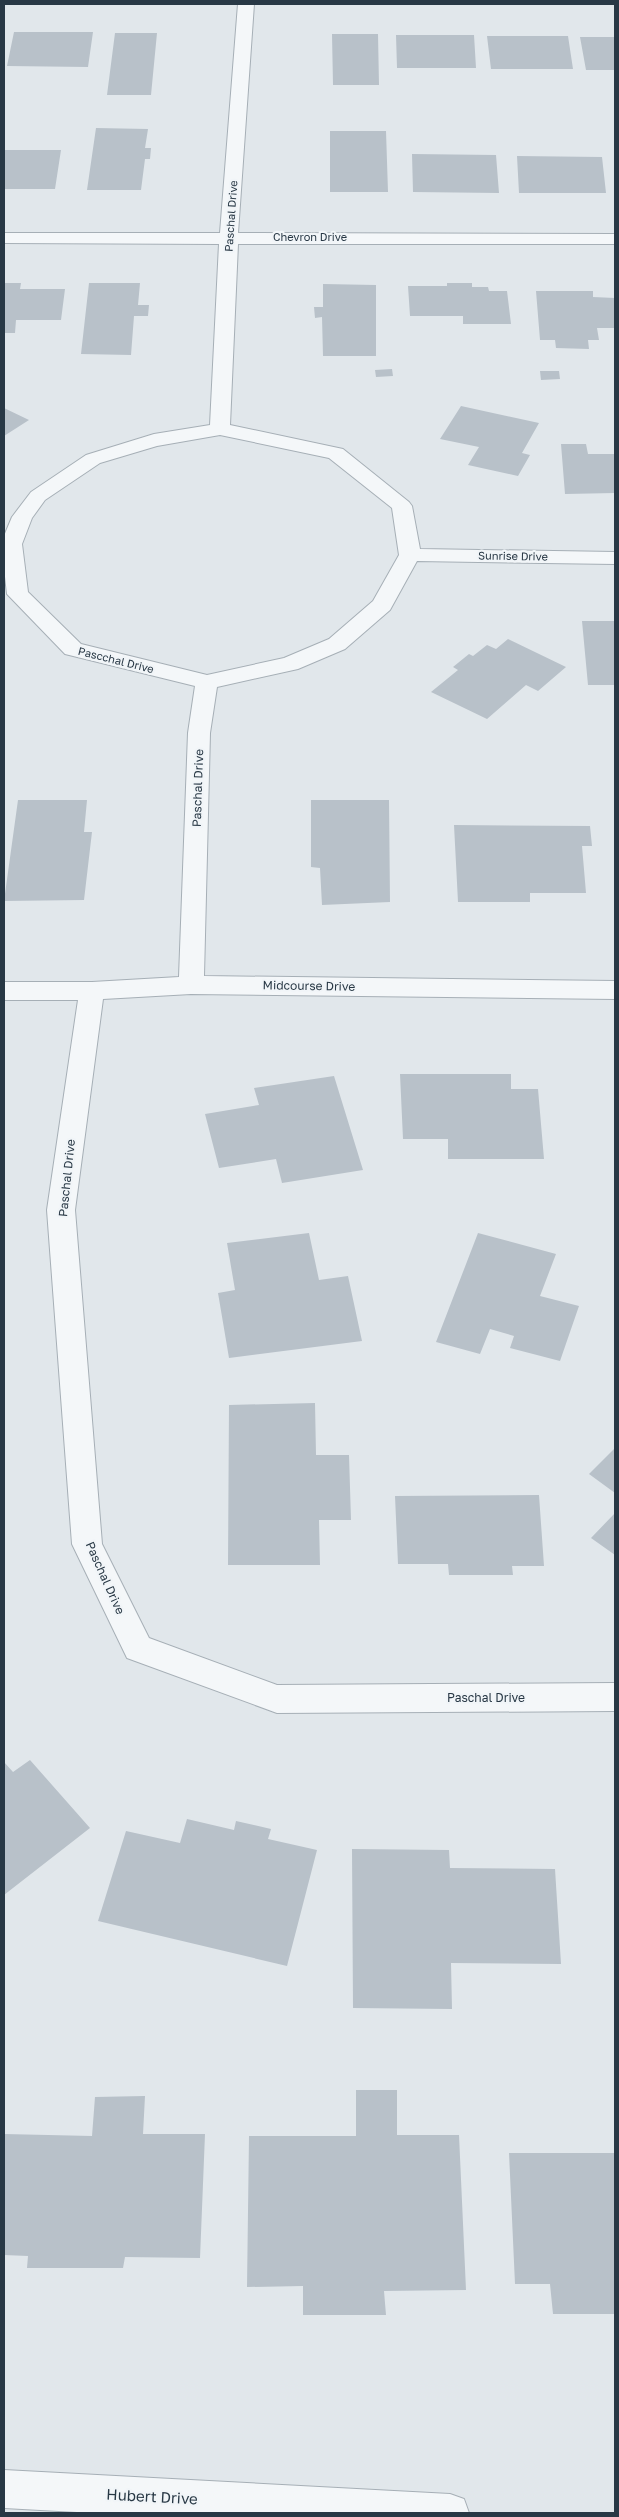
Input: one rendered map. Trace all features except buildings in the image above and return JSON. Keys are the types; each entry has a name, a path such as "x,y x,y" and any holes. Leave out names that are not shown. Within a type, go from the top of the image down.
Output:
{"street":[{"name":"Paschal Drive","path":"220,429 229,236 246,4"},
{"name":"Chevron Drive","path":"4,238 229,236 615,239"},
{"name":"Pascchal Drive","path":"220,429 336,453 402,506 410,555 382,605 337,644 290,664 207,682 73,649 18,594 8,544 22,517 38,496 93,460 154,440 220,429"},
{"name":"Sunrise Drive","path":"410,555 615,558"},
{"name":"Paschal Drive","path":"191,985 199,733 207,682"},
{"name":"Midcourse Drive","path":"4,991 92,991 191,985 615,990"},
{"name":"Paschal Drive","path":"92,991 61,1210 87,1544 138,1648 277,1699 615,1697"},
{"name":"Hubert Drive","path":"4,2489 450,2513"}]}
